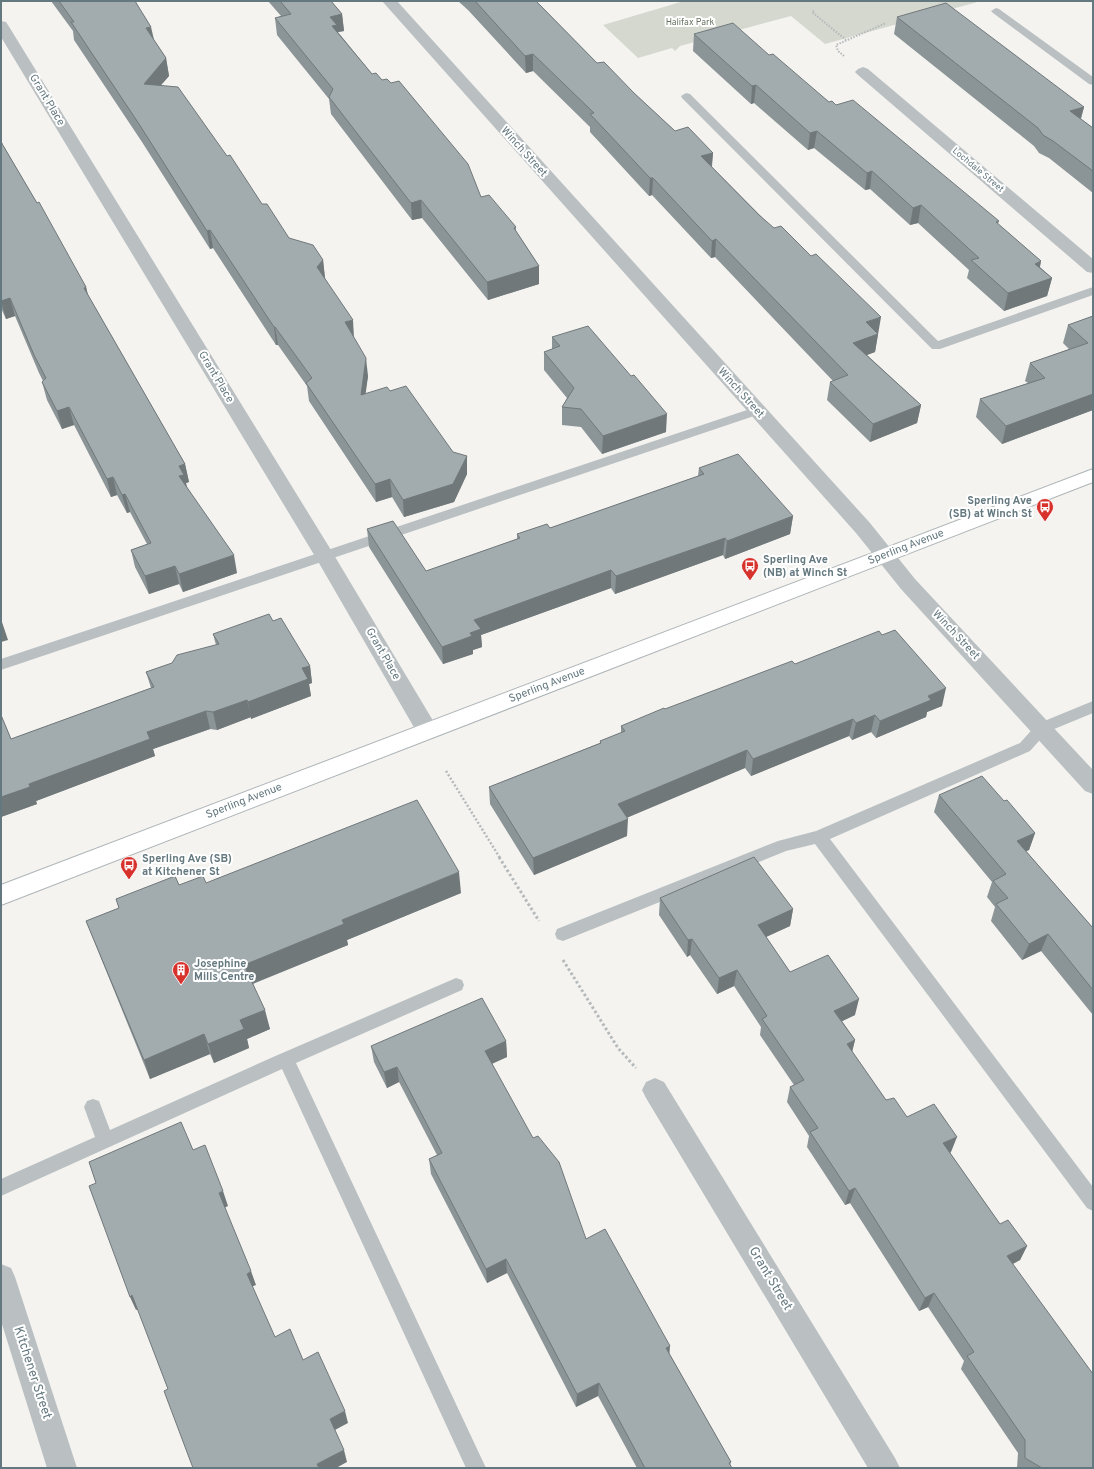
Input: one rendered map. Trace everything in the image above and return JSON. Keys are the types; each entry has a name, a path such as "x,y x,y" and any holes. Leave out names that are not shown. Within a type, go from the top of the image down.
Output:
{"street":[{"name":"Winch Street","path":"389,1 886,555 908,584 1093,785"},
{"name":"Grant Place","path":"1,25 324,555 427,730"},
{"name":"Lochdale Street","path":"863,72 1093,268"},
{"name":"Sperling Avenue","path":"1,895 1093,475"},
{"name":"Grant Street","path":"654,1090 885,1468"},
{"name":"Kitchener Street","path":"1,1277 62,1468"}],"lane":[{"path":"996,11 1093,82"},
{"path":"686,96 936,346 1093,291"},
{"path":"1,665 324,555 756,411"},
{"path":"563,934 784,845 819,837 1025,747 1042,728 1093,707"},
{"path":"819,837 1093,1202"},
{"path":"1,1188 286,1059 456,985"},
{"path":"286,1059 476,1468"},
{"path":"92,1107 105,1140"}],"path":[{"path":"814,11 812,12 846,40"},
{"path":"863,72 838,51 836,45 886,23"}],"green space":[{"name":"Halifax Park","path":"684,1 981,1 825,44 791,16 680,46 675,51 672,48 638,58 603,25"}],"building":[{"path":"59,1 135,1 151,27 146,28 166,58 144,84 178,87 227,156 230,155 262,204 267,204 289,238 313,245 323,260 317,267 353,320 345,322 366,358 361,395 387,387 390,391 406,386 453,452 467,456 453,484 403,500 390,479 375,484 306,383 312,378 274,327 210,230 207,231 139,124 71,22 74,22"},
{"path":"280,1 331,1 342,14 330,17 337,25 332,26 372,74 376,73 382,80 387,79 391,83 399,81 468,164 481,197 489,195 516,227 514,228 539,266 487,282 421,200 411,203 329,97 333,89 275,18 291,14"},
{"path":"475,1 536,1 597,63 604,62 634,93 675,131 688,127 713,153 701,156 759,215 774,228 781,226 811,256 816,254 881,317 866,322 878,334 853,343 921,405 873,424 830,382 848,375 716,239 712,241 653,178 650,178 590,114 594,113 533,54 525,56"},
{"path":"946,3 1084,107 1070,111 1093,128 1093,171 1043,135 1038,128 897,17"},
{"path":"733,23 769,55 773,54 829,102 832,101 836,105 853,100 999,221 996,222 1041,261 1035,264 1052,278 1008,293 971,260 979,258 921,205 913,208 872,171 867,173 817,131 810,133 756,85 752,86 694,34"},
{"path":"1,142 37,203 39,202 86,287 84,288 185,464 179,466 184,475 179,476 234,555 179,574 175,566 145,576 131,550 151,543 125,494 122,495 113,477 107,479 69,407 57,411 42,382 46,378 34,355 10,298 1,301"},
{"path":"1093,316 1093,394 1006,426 980,399 1045,378 1030,363 1088,343 1068,325"},
{"path":"588,326 631,376 634,375 667,414 603,436 581,409 562,407 574,388 544,352 560,346 552,337"},
{"path":"738,454 793,516 727,541 725,538 616,576 611,570 474,620 481,629 470,633 472,636 442,647 367,529 393,521 426,571 520,538 517,534 547,524 550,528 704,474 699,468"},
{"path":"269,614 273,621 281,618 310,666 302,668 308,679 248,702 247,700 213,712 206,711 147,732 150,739 29,784 30,787 1,797 1,715 11,739 154,687 146,672 172,663 177,655 219,644 213,634"},
{"path":"895,630 946,688 928,696 931,700 880,721 875,715 856,723 853,719 753,759 747,750 618,804 628,819 533,858 489,787 601,743 600,741 625,731 621,726 664,708 665,709 792,661 795,664 879,631 882,635"},
{"path":"982,776 1004,801 1007,800 1035,833 1017,841 1093,928 1093,990 1048,934 1029,944 996,904 1008,898 993,881 1006,874 939,795"},
{"path":"417,800 459,872 342,920 344,924 244,965 265,1010 240,1020 244,1029 208,1044 204,1034 144,1060 86,921 119,908 116,899 175,876 179,885 203,876 206,883"},
{"path":"754,857 793,909 758,925 790,972 828,955 859,999 834,1011 855,1040 847,1044 886,1100 894,1098 907,1117 934,1104 957,1137 943,1143 1000,1224 1008,1220 1027,1246 1007,1256 1093,1374 1093,1468 1042,1468 1025,1458 1025,1440 967,1356 974,1352 934,1293 925,1298 855,1188 849,1191 810,1132 818,1128 790,1087 804,1080 762,1019 767,1016 737,970 719,978 692,939 688,940 660,898"},
{"path":"482,998 506,1041 485,1051 533,1138 538,1136 559,1162 586,1239 605,1229 670,1346 666,1348 731,1462 729,1463 732,1468 645,1468 599,1383 577,1394 506,1259 486,1269 429,1159 442,1153 397,1067 384,1072 371,1046"},
{"path":"181,1122 193,1150 205,1145 223,1191 219,1193 251,1271 247,1274 275,1337 290,1329 303,1360 318,1352 345,1411 330,1419 344,1450 317,1464 319,1468 193,1468 164,1391 168,1389 132,1295 130,1297 89,1186 96,1183 89,1162"}],"place":[{"name":"Sperling Ave (SB) at Winch St","path":"1045,522"},
{"name":"Sperling Ave (NB) at Winch St","path":"750,581"},
{"name":"Sperling Ave (SB) at Kitchener St","path":"129,880"},
{"name":"Josephine Mills Centre","path":"181,985"}]}
